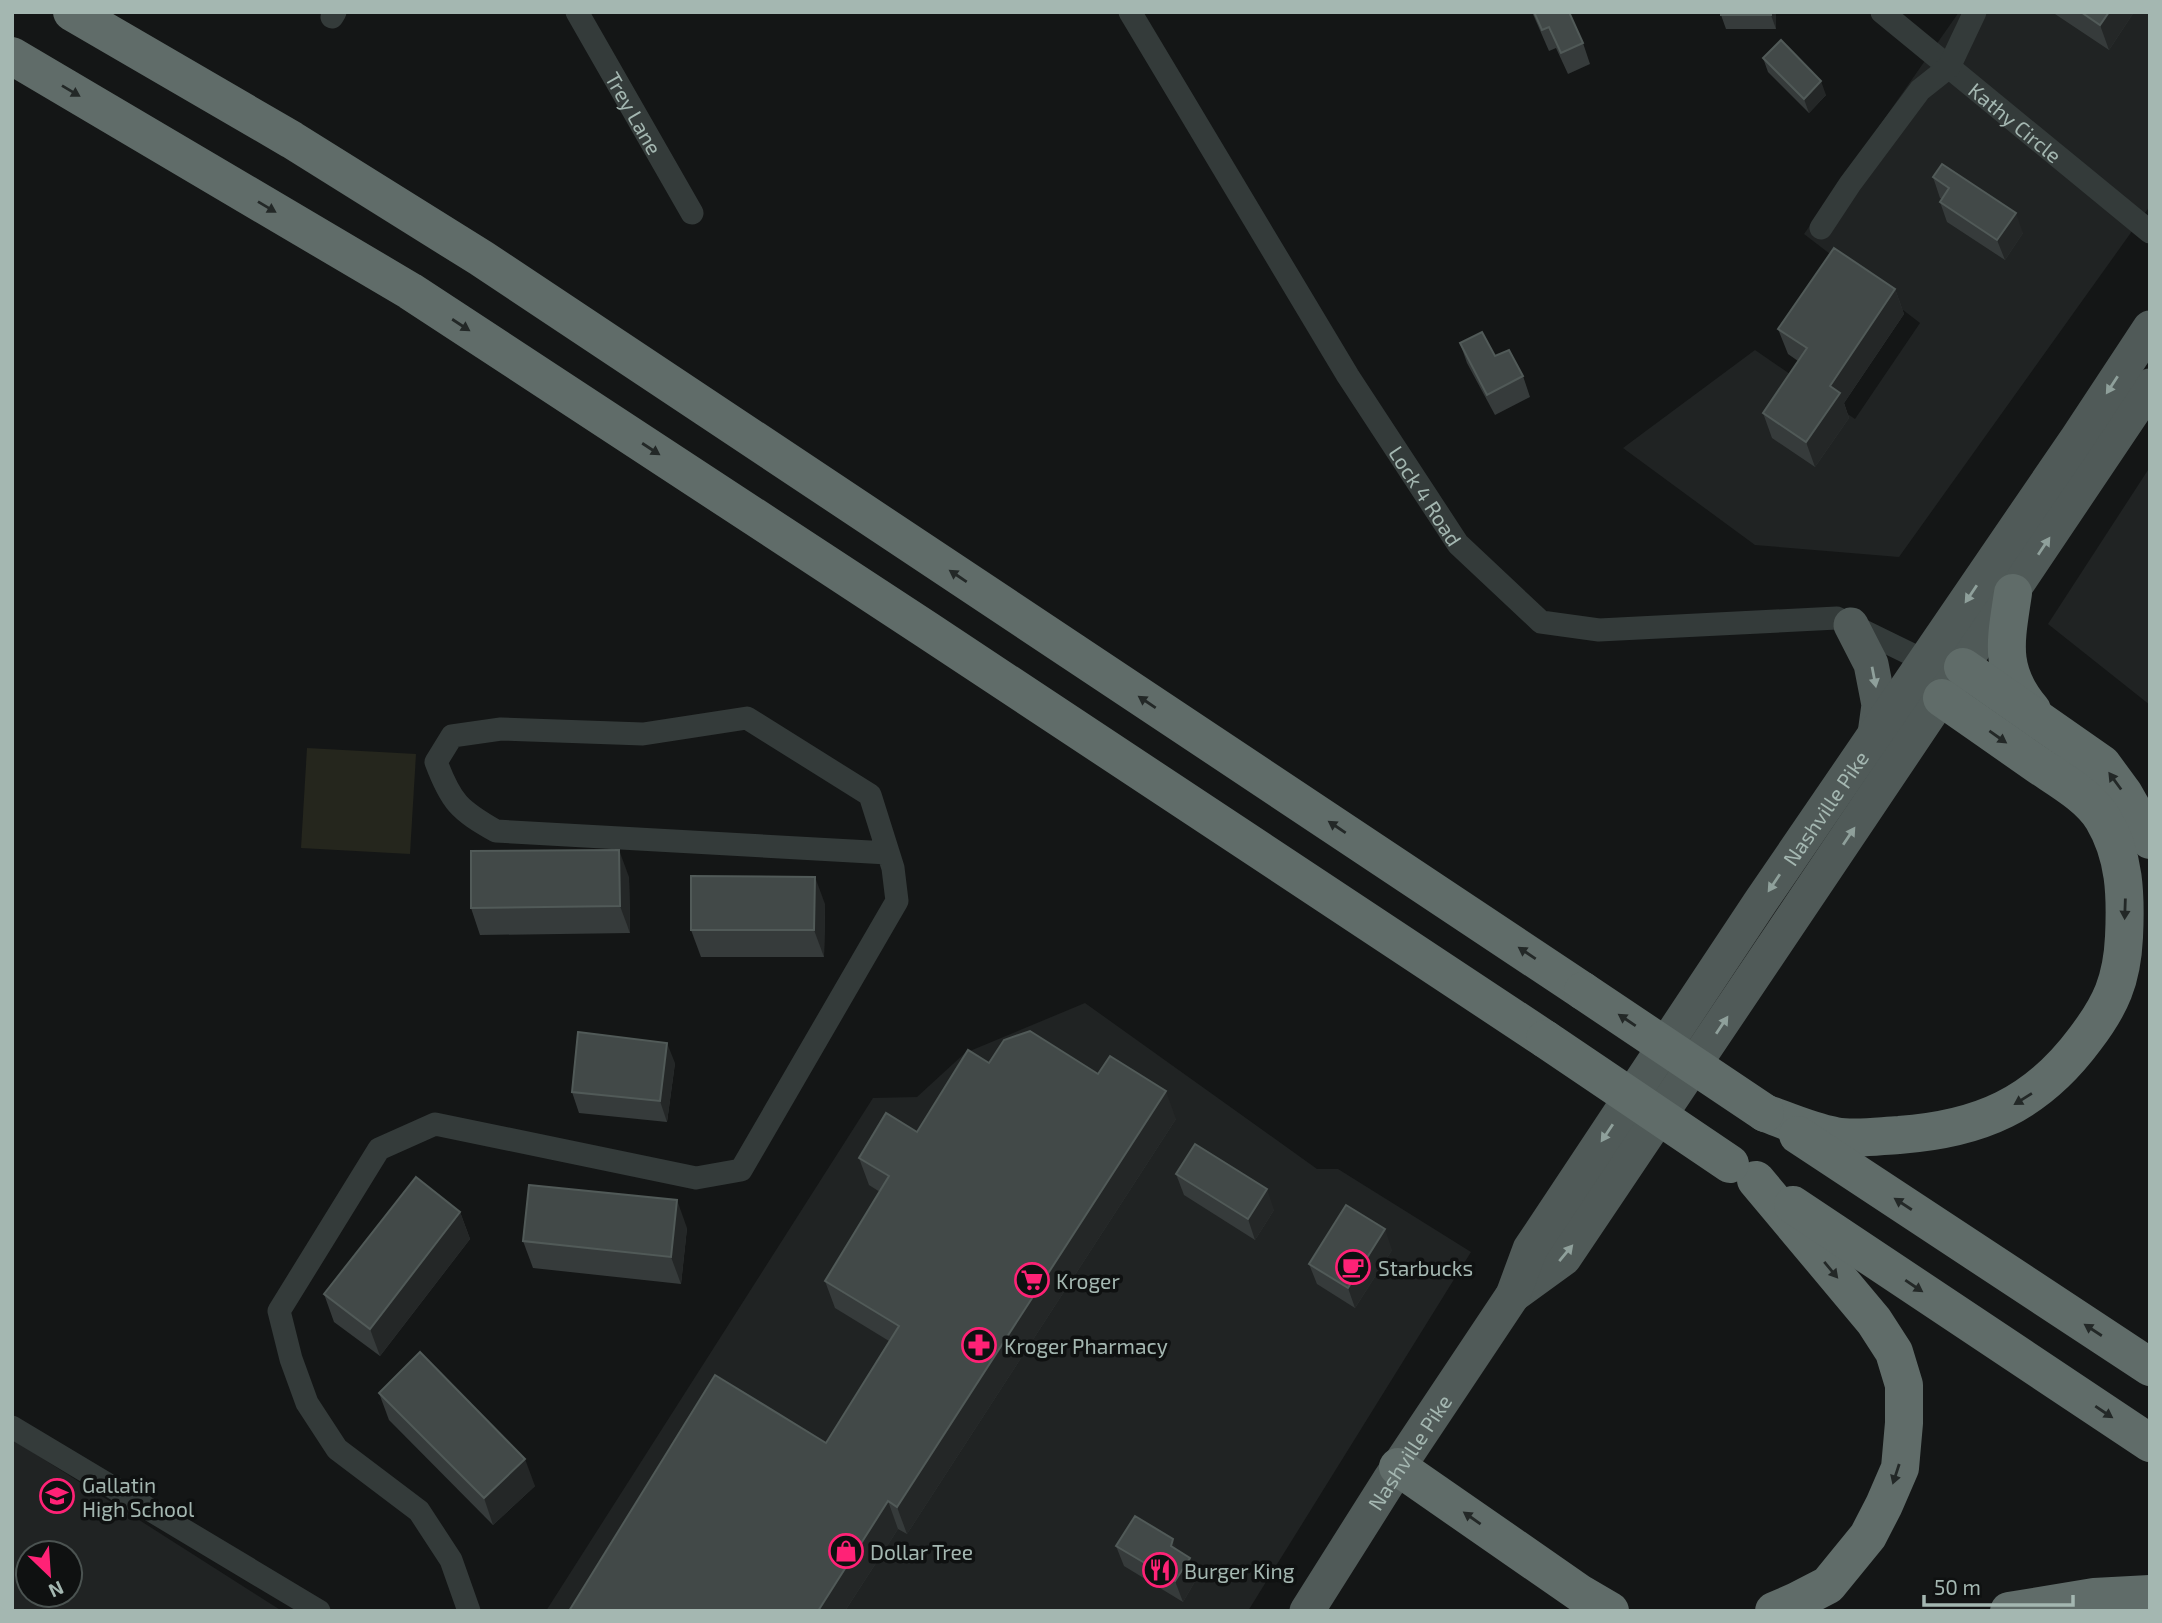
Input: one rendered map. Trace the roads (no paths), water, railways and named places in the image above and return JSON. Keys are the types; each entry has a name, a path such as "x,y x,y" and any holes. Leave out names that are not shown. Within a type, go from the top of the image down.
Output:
{"highway":[{"path":"72,12 292,140 481,258 2150,1367"},
{"path":"12,56 410,291 1545,1039 2150,1443"},
{"path":"2013,593 2006,659 2018,693 2045,724"},
{"path":"1963,667 2102,764 2124,794 2150,840"},
{"path":"1765,1113 1836,1137 1921,1133 1958,1126 1993,1115 2022,1101 2050,1080 2100,1020 2115,992 2122,964 2126,889 2119,854 2102,817 2078,793 1942,698"},
{"path":"1743,1172 1874,1321 1894,1352 1904,1385 1900,1468 1868,1536 1828,1585 1774,1611"},
{"path":"1391,1478 1566,1611"},
{"path":"1391,1478 1610,1611"},
{"path":"2009,1611 2094,1597 2150,1594"}],"main road":[{"name":"Nashville Pike","path":"1307,1611 1391,1478 1513,1295 1530,1249 2150,328"},
{"name":"Nashville Pike","path":"1513,1295 1564,1258 2150,386"},
{"path":"1851,625 1871,664 1879,705 1875,734"},
{"path":"1925,661 1963,667"},
{"path":"1925,661 1942,698"}],"street":[{"name":"Trey Lane","path":"577,12 692,213"},
{"name":"Lock 4 Road","path":"1130,12 1343,369 1458,544 1541,622 1599,630 1837,618 1925,661"},
{"name":"Kathy Circle","path":"1882,12 2150,232"},
{"path":"1821,228 1920,90 1949,67 1975,12"},
{"path":"469,1611 451,1560 419,1511 337,1449 307,1403 291,1359 279,1311 379,1149 435,1124 695,1178 741,1170 897,901 893,868 870,795 747,718 643,734 501,729 476,732 452,736 436,762 446,789 467,814 496,831 888,853"},
{"path":"12,1427 319,1611"}],"place":[{"name":"Starbucks","path":"1353,1267"},
{"name":"Kroger","path":"1032,1280"},
{"name":"Kroger Pharmacy","path":"979,1345"},
{"name":"Gallatin High School","path":"57,1496"},
{"name":"Dollar Tree","path":"846,1551"},
{"name":"Burger King","path":"1160,1570"}]}
